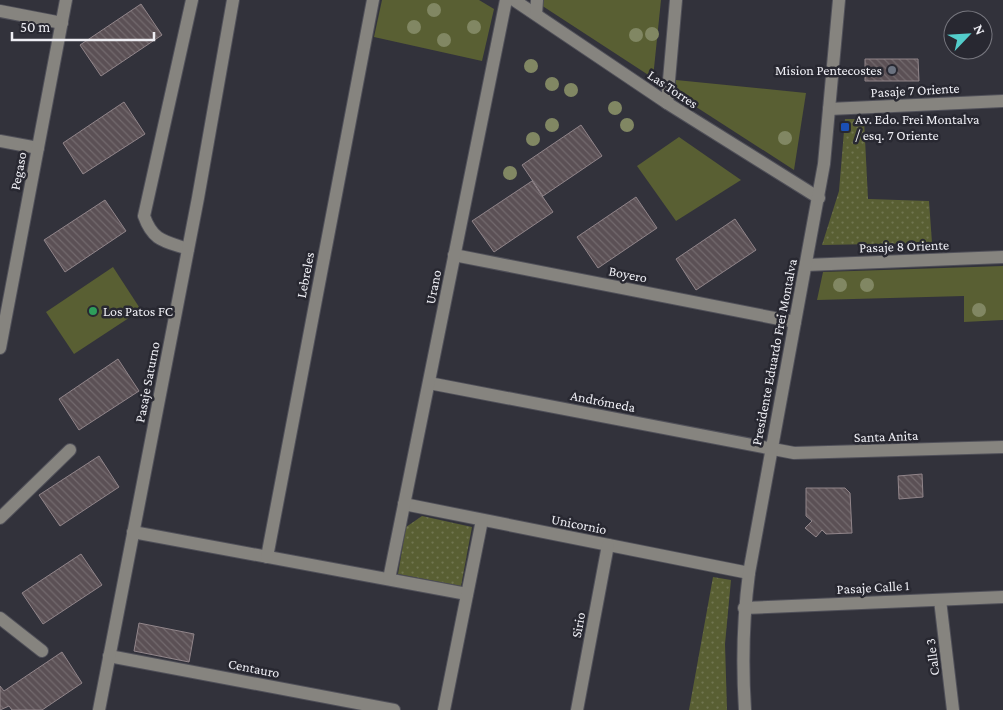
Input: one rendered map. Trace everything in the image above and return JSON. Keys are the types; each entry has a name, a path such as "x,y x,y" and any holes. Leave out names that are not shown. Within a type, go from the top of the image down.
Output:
{"street":[{"name":"Pegaso","path":"0,348 66,0"},
{"path":"188,249 158,239 149,229 144,216 192,0"},
{"name":"Pasaje Saturno","path":"99,710 188,249 233,0"},
{"name":"Lebreles","path":"267,557 373,0"},
{"name":"Urano","path":"389,579 506,0"},
{"name":"Las Torres","path":"514,0 667,103 819,198"},
{"path":"536,14 537,0"},
{"path":"667,103 676,0"},
{"name":"Presidente Eduardo Frei Montalva","path":"745,710 742,650 748,573 819,198 824,164 839,0"},
{"path":"0,11 62,24"},
{"name":"Pasaje 7 Oriente","path":"829,109 1003,101"},
{"path":"0,141 38,148"},
{"name":"Boyero","path":"454,255 795,322"},
{"name":"Pasaje 8 Oriente","path":"806,265 1003,257"},
{"name":"Andrómeda","path":"429,383 744,443 770,450"},
{"name":"Santa Anita","path":"770,450 794,453 1003,447"},
{"path":"0,518 70,450"},
{"name":"Unicornio","path":"404,504 748,573"},
{"path":"444,710 482,520"},
{"path":"133,532 467,594"},
{"name":"Sirio","path":"577,710 608,545"},
{"name":"Pasaje Calle 1","path":"744,608 1003,597"},
{"name":"Calle 3","path":"940,600 953,710"},
{"path":"0,618 42,651"},
{"name":"Centauro","path":"109,656 394,710"}],"green space":[{"path":"382,0 479,0 494,9 482,61 374,37"},
{"path":"542,0 661,0 653,78 541,5"},
{"path":"676,80 806,93 794,170 673,92"},
{"path":"845,119 864,119 868,199 929,201 932,243 822,245 839,191"},
{"path":"679,137 741,180 676,221 637,166"},
{"path":"1003,266 1003,320 964,322 964,296 817,300 823,272"},
{"name":"Los Patos FC","path":"113,267 141,310 74,354 46,312"},
{"path":"422,516 472,527 461,586 398,574 406,527"},
{"path":"713,577 731,580 725,644 727,710 689,710"}],"building":[{"path":"141,4 162,35 101,76 80,45"},
{"name":"Mision Pentecostes","path":"865,59 918,59 919,81 865,81"},
{"path":"124,102 145,134 83,174 63,143"},
{"path":"581,125 602,156 543,196 522,165"},
{"path":"532,181 553,212 494,252 472,221"},
{"path":"636,197 657,228 598,268 577,237"},
{"path":"105,200 126,231 65,272 44,240"},
{"path":"735,219 756,250 696,290 676,259"},
{"path":"118,359 139,391 79,430 59,399"},
{"path":"99,456 119,487 60,526 39,495"},
{"path":"922,474 923,497 899,499 898,476"},
{"path":"806,488 845,488 850,493 852,533 826,534 822,530 816,537 805,528 812,521 806,516"},
{"path":"81,554 102,585 43,624 22,593"},
{"path":"139,623 194,634 189,662 134,651"},
{"path":"62,652 82,683 42,710 12,710 9,706 0,710 0,686 4,691"}],"place":[{"name":"Mision Pentecostes","path":"892,70"},
{"name":"Av. Edo. Frei Montalva / esq. 7 Oriente","path":"845,127"},
{"name":"Los Patos FC","path":"93,311"}]}
